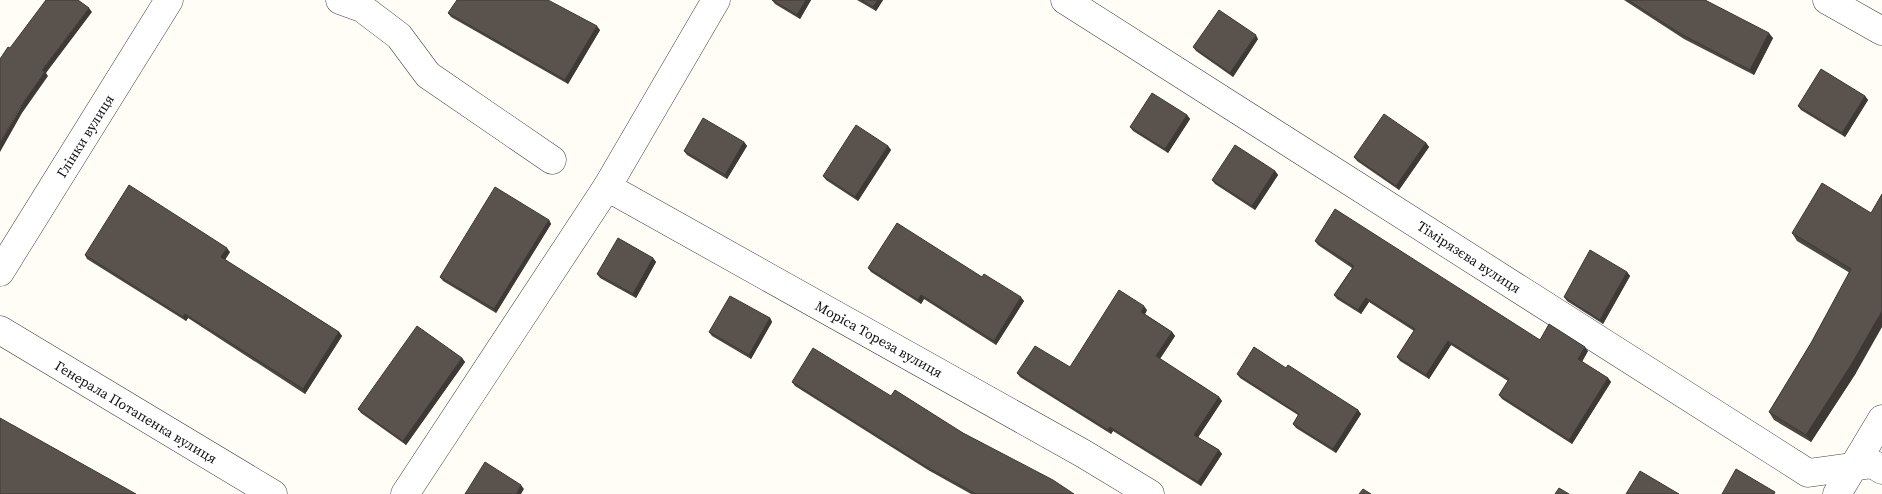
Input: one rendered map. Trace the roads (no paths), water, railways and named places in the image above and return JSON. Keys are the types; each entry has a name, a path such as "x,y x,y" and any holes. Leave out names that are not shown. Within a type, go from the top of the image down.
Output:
{"street":[{"name":"Глінки вулиця","path":"0,272 169,0"},
{"path":"340,0 362,8 399,36 428,75 552,160"},
{"path":"405,494 607,187 716,0"},
{"name":"Тімірязєва вулиця","path":"1065,0 1808,473 1872,464 1882,470"},
{"path":"1827,0 1882,31"},
{"name":"Моріса Тореза вулиця","path":"607,187 1084,454 1150,494"},
{"name":"Генерала Потапенка вулиця","path":"0,330 273,494"},
{"path":"1837,494 1882,419"}]}
